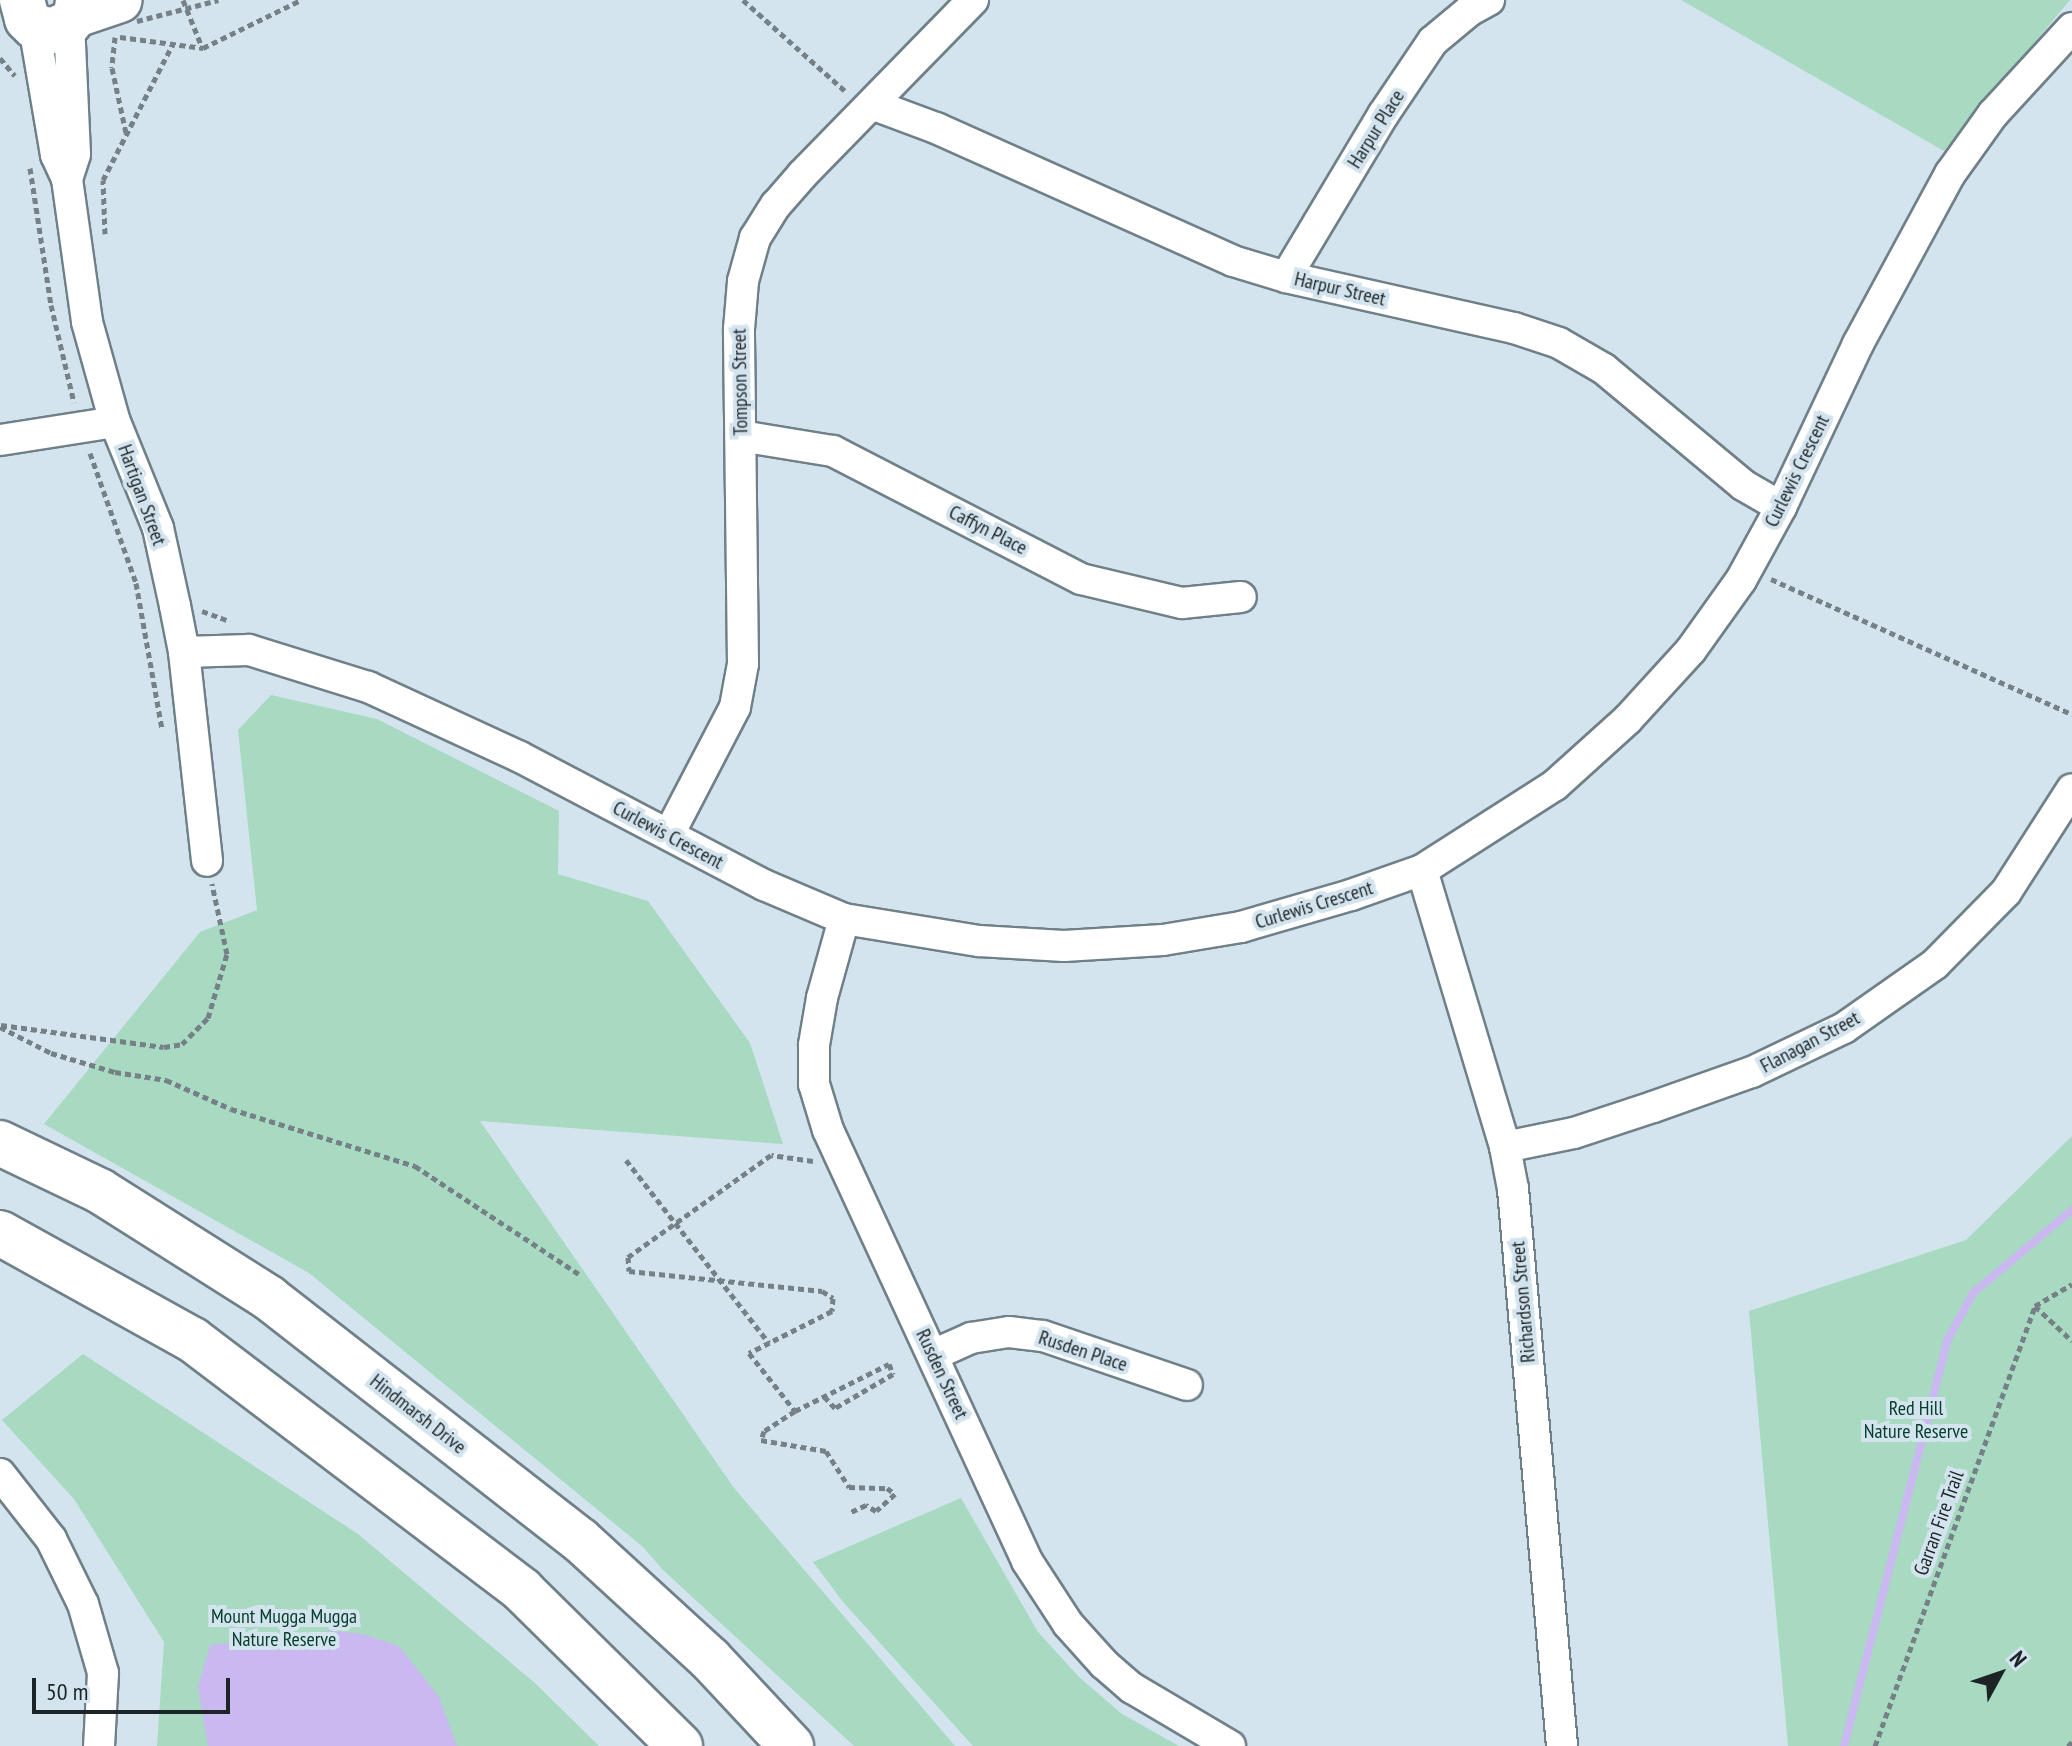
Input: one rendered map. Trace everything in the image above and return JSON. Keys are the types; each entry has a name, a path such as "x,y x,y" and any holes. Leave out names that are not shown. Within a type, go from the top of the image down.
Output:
{"main road":[{"path":"44,15 124,19"},
{"name":"Hindmarsh Drive","path":"0,1143 100,1191 269,1298 580,1540 710,1659 791,1746"},
{"path":"0,1233 193,1340 522,1590 680,1746"}],"street":[{"name":"Tompson Street","path":"669,834 735,707 743,664 739,329 743,281 755,238 785,195 973,0"},
{"name":"Harpur Place","path":"1286,277 1383,115 1433,41 1469,11 1489,0"},
{"name":"Hartigan Street","path":"44,15 75,154 67,179 87,322 115,422 158,528 184,652 207,861"},
{"name":"Curlewis Crescent","path":"184,652 249,650 368,687 520,757 764,885 844,919 979,941 1064,946 1163,940 1241,927 1351,895 1422,870 1555,785 1628,719 1691,650 1747,569 1781,507 1858,344 1950,174 1993,114 2072,28"},
{"name":"Harpur Street","path":"870,108 936,128 1233,261 1286,277 1514,328 1559,343 1604,369 1743,485 1781,507"},
{"path":"0,440 115,422"},
{"name":"Caffyn Place","path":"741,436 833,451 1081,579 1182,603 1241,597"},
{"name":"Flanagan Street","path":"1505,1147 1574,1133 1653,1107 1752,1072 1844,1028 1935,964 2006,892 2072,789"},
{"name":"Richardson Street","path":"1422,870 1505,1147 1514,1205 1562,1746"},
{"name":"Rusden Street","path":"844,919 822,998 814,1045 814,1084 828,1130 1027,1561 1068,1624 1132,1688 1230,1746"},
{"name":"Rusden Place","path":"933,1355 971,1338 1009,1332 1032,1334 1187,1385"},
{"path":"0,1474 51,1539 83,1604 103,1673 99,1746"}],"path":[{"path":"183,0 203,48"},
{"path":"124,19 218,0"},
{"path":"124,19 173,44 203,48 301,0"},
{"path":"743,0 870,108"},
{"path":"124,19 112,68 126,134"},
{"path":"106,238 103,180 173,44"},
{"path":"0,58 16,78"},
{"path":"1747,569 2072,714"},
{"path":"200,596 205,611"},
{"path":"0,1026 164,1047 182,1044 195,1035 208,1018 227,954 207,861"},
{"path":"0,1026 51,1053 115,1072 166,1080 231,1109 415,1166 579,1274"},
{"path":"795,1411 749,1353 832,1311 833,1298 822,1291 629,1271 628,1257 771,1155 845,1166"},
{"path":"626,1160 769,1343"},
{"path":"2072,1284 2035,1306 2072,1341"},
{"name":"Garran Fire Trail","path":"1875,1746 2035,1306"},
{"path":"824,1396 835,1408 893,1374 889,1364 824,1396 795,1411 764,1431 761,1440 826,1451 849,1487 887,1488 895,1494 876,1511 866,1505 849,1513"}],"green space":[{"path":"1681,0 2070,0 1944,151"},
{"path":"271,695 377,719 559,811 558,874 648,901 750,1043 783,1144 480,1121 734,1488 955,1746 854,1746 663,1570 643,1547 309,1273 44,1124 200,932 257,910 238,730"},
{"name":"Red Hill Nature Reserve","path":"2072,1136 2072,1746 1788,1746 1749,1311 1966,1240"},
{"name":"Mount Mugga Mugga Nature Reserve","path":"83,1354 358,1534 536,1684 599,1746 157,1746 164,1642 74,1499 2,1420"},
{"path":"961,1498 1038,1632 1079,1677 1122,1714 1179,1746 973,1746 844,1603 813,1562"}],"shaded area":[{"path":"331,1631 363,1634 399,1646 439,1697 457,1746 208,1746 198,1687 210,1645"}],"waterway":[{"path":"1844,1746 1948,1339 1973,1293 2072,1210"}]}
